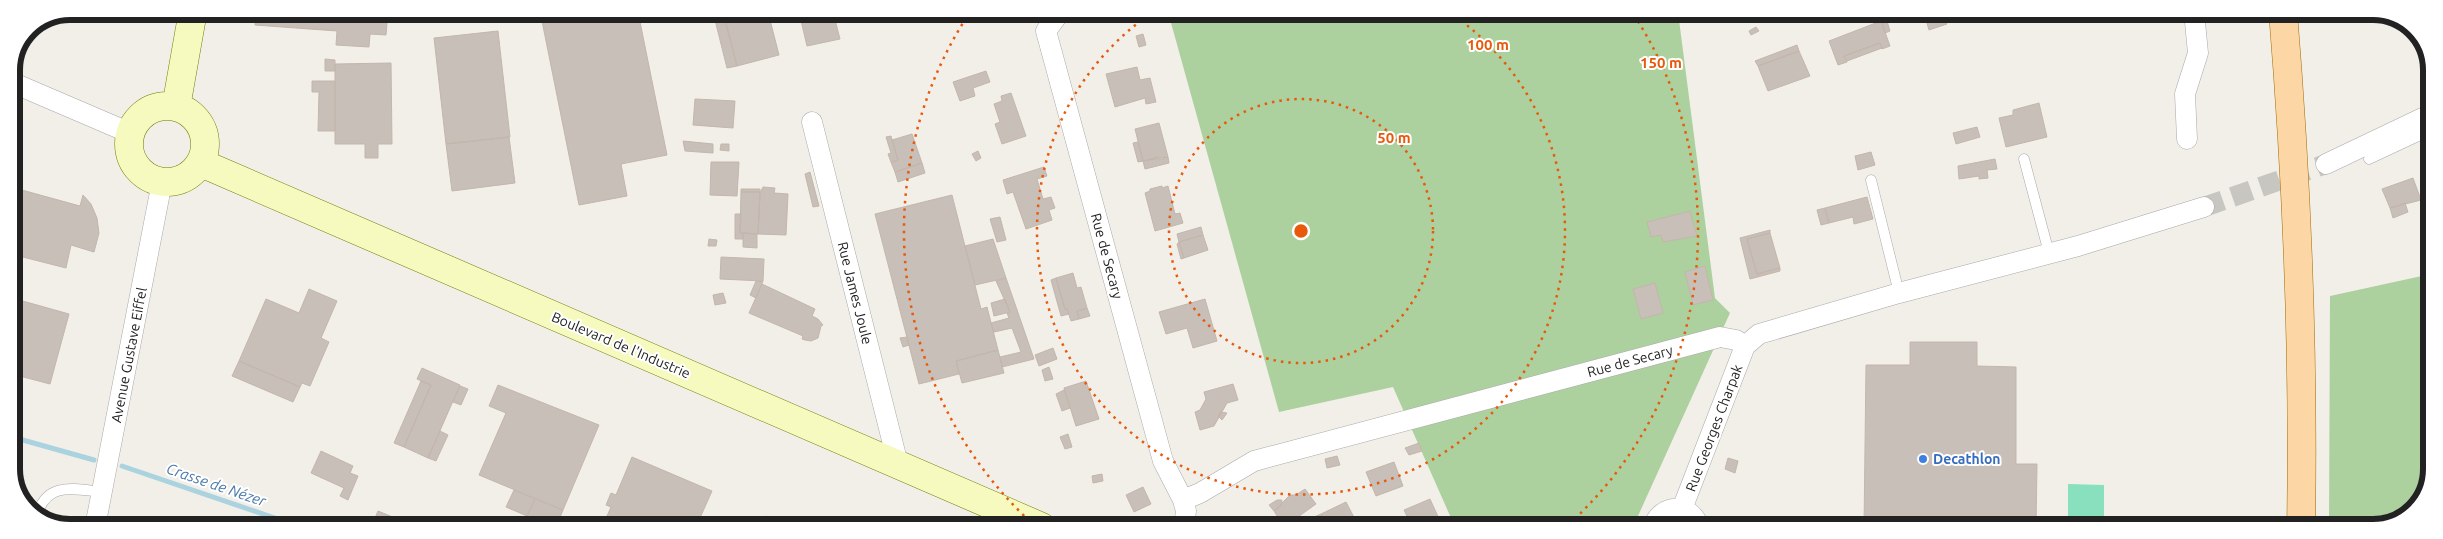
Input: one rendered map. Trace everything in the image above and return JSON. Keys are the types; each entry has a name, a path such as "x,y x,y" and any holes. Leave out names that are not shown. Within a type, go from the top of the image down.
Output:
{"main road":[{"path":"2284,20 2296,210 2303,446 2302,519"}],"street":[{"path":"176,107 191,20"},
{"name":"Rue de Secary","path":"1054,20 1046,31 1163,461 1183,500 1186,511 1185,519"},
{"path":"2187,139 2185,94 2198,53 2195,20"},
{"path":"20,86 130,133"},
{"path":"157,107 176,107 187,112 198,122 204,137 205,148 201,163 188,176 172,182 162,182 146,177 135,167 129,154 130,133 139,117 157,107"},
{"path":"2326,164 2423,118"},
{"name":"Rue James Joule","path":"812,122 898,464"},
{"name":"Boulevard de l'Industrie","path":"201,163 1024,519"},
{"name":"Avenue Gustave Eiffel","path":"97,519 162,182"},
{"path":"1745,346 1751,339 1775,328 1899,292 2078,246 2204,207"},
{"name":"Rue de Secary","path":"1183,500 1200,493 1254,461 1300,448 1720,337 1736,340 1745,346"},
{"name":"Rue Georges Charpak","path":"1682,509 1745,346"},
{"name":"Rue Georges Charpak","path":"1656,519 1667,510 1682,509 1694,516 1695,519"}],"lane":[{"path":"2369,160 2423,134"},
{"path":"2024,159 2049,253"},
{"path":"1871,180 1899,292"},
{"path":"39,508 40,504 51,492 70,488 102,492"}],"green space":[{"path":"1170,20 1679,20 1715,298 1730,313 1637,519 1451,519 1393,387 1279,412"},
{"path":"2423,276 2422,479 2411,502 2398,512 2383,518 2329,519 2330,296"},
{"path":"2068,484 2104,485 2104,519 2068,519"}],"building":[{"path":"255,20 387,20 386,35 370,34 369,47 336,45 337,31 255,25"},
{"path":"542,20 640,20 667,155 621,164 627,196 579,205"},
{"path":"715,20 725,20 737,66 727,68"},
{"path":"725,20 770,20 779,55 737,66"},
{"path":"801,20 835,20 840,39 807,46"},
{"path":"1926,20 1945,20 1947,24 1929,30"},
{"path":"1881,21 1890,46 1882,49 1880,43 1844,56 1847,62 1838,65 1829,41"},
{"path":"1887,21 1890,31 1885,33 1882,23"},
{"path":"1756,27 1759,31 1751,35 1749,31"},
{"path":"498,31 510,137 446,144 434,38"},
{"path":"1143,34 1146,45 1139,47 1136,36"},
{"path":"1880,43 1882,48 1847,61 1844,56"},
{"path":"1797,45 1799,51 1758,66 1755,61"},
{"path":"1799,51 1810,76 1768,91 1758,66"},
{"path":"325,59 335,60 335,71 325,71"},
{"path":"391,63 392,144 378,144 378,158 365,158 365,144 335,144 335,64"},
{"path":"1137,67 1140,80 1150,78 1156,102 1146,104 1145,98 1115,107 1106,74"},
{"path":"986,71 990,82 973,88 975,96 960,101 953,82"},
{"path":"312,81 335,81 335,131 318,131 319,92 312,92"},
{"path":"1011,93 1026,136 1002,144 995,124 1000,122 994,104 1002,101 1001,96"},
{"path":"695,99 735,101 733,128 693,125"},
{"path":"2039,103 2047,137 2006,147 1999,118 2013,115 2013,110"},
{"path":"1159,123 1168,157 1143,161 1135,129"},
{"path":"1977,127 1980,137 1956,144 1953,133"},
{"path":"912,134 922,163 895,172 891,162 898,160 892,140"},
{"path":"891,136 898,160 891,162 888,154 891,153 886,137"},
{"path":"509,137 515,183 452,191 446,144"},
{"path":"683,141 713,144 713,153 685,151"},
{"path":"1138,142 1143,161 1138,162 1133,143"},
{"path":"721,144 729,144 729,151 720,150"},
{"path":"978,151 981,158 976,161 972,154"},
{"path":"1871,152 1875,165 1858,170 1855,156"},
{"path":"1158,157 1159,160 1168,157 1169,163 1145,169 1143,161"},
{"path":"1995,159 1997,169 1987,170 1988,178 1979,179 1979,176 1959,179 1958,166"},
{"path":"711,162 739,162 737,196 710,195"},
{"path":"922,163 925,173 898,182 895,172"},
{"path":"1044,167 1047,176 1037,179 1043,199 1051,197 1055,208 1049,210 1052,220 1026,229 1013,192 1007,194 1003,180"},
{"path":"810,172 819,206 813,207 805,174"},
{"path":"2413,178 2421,200 2390,208 2382,189"},
{"path":"1162,186 1162,188 1168,186 1175,214 1180,213 1183,223 1155,231 1145,193 1150,191 1150,189"},
{"path":"763,187 775,188 774,193 788,194 786,235 758,234 760,193"},
{"path":"20,189 80,206 83,195 91,204 97,218 99,233 94,252 71,245 66,268 20,256"},
{"path":"741,189 760,189 760,192 741,192"},
{"path":"741,192 760,192 758,234 740,233"},
{"path":"952,195 981,309 987,307 998,350 956,361 959,374 919,384 875,214"},
{"path":"1867,197 1873,219 1854,224 1853,217 1829,223 1825,208"},
{"path":"2405,203 2408,212 2393,218 2390,208"},
{"path":"1825,208 1829,223 1821,225 1817,210"},
{"path":"1690,211 1697,236 1663,242 1661,235 1651,237 1647,222"},
{"path":"735,214 741,214 740,233 743,233 743,239 735,239"},
{"path":"1000,217 1006,240 997,242 990,219"},
{"path":"1201,227 1203,235 1179,242 1177,234"},
{"path":"1770,230 1770,233 1747,239 1757,274 1780,268 1780,271 1750,279 1740,238"},
{"path":"743,233 757,234 757,248 743,247"},
{"path":"1770,233 1780,268 1757,274 1747,239"},
{"path":"1203,235 1208,250 1184,258 1179,242"},
{"path":"709,239 717,240 716,246 708,246"},
{"path":"993,239 1006,278 975,285 965,246"},
{"path":"1179,242 1184,258 1181,259 1177,244"},
{"path":"721,257 764,259 763,281 720,279"},
{"path":"1705,266 1713,300 1693,305 1685,272"},
{"path":"1073,273 1077,288 1081,287 1087,308 1077,311 1079,319 1071,321 1067,309 1065,309 1056,278"},
{"path":"1006,278 1034,359 1002,367 1000,357 1021,352 1012,328 994,332 991,323 1009,318 1007,313 1010,312 996,281"},
{"path":"1056,278 1065,309 1067,309 1069,314 1061,316 1051,280"},
{"path":"756,281 763,281 756,298 750,295"},
{"path":"1655,283 1663,313 1641,319 1633,289"},
{"path":"762,284 815,309 812,316 823,325 821,326 818,338 811,341 802,339 803,336 749,313"},
{"path":"309,289 337,301 321,338 329,342 310,386 302,383 300,387 239,361 266,299 299,313"},
{"path":"723,293 726,303 715,305 713,295"},
{"path":"1005,299 1010,312 994,316 991,303"},
{"path":"1205,299 1217,341 1193,348 1187,328 1166,334 1159,312"},
{"path":"20,300 69,314 50,384 20,376"},
{"path":"1087,308 1090,316 1079,319 1077,311"},
{"path":"907,337 909,345 903,347 900,338"},
{"path":"1910,342 1977,342 1977,366 2016,367 2016,464 2037,464 2036,519 1864,519 1866,365 1910,365"},
{"path":"1053,348 1057,359 1039,366 1035,355"},
{"path":"998,350 1004,373 962,383 956,361"},
{"path":"239,361 300,387 293,402 232,376"},
{"path":"1049,367 1053,379 1045,381 1042,370"},
{"path":"422,368 460,385 428,458 404,447 431,385 417,379"},
{"path":"421,381 431,385 404,447 394,443"},
{"path":"1086,381 1099,419 1076,426 1064,388"},
{"path":"1233,384 1238,400 1227,403 1214,426 1200,430 1195,412 1200,410 1206,399 1204,392"},
{"path":"498,385 599,425 563,510 479,475 506,413 489,406"},
{"path":"460,386 468,389 461,405 453,402"},
{"path":"1064,390 1070,408 1062,411 1056,394"},
{"path":"1220,412 1227,413 1222,420 1218,416"},
{"path":"440,431 448,435 436,461 428,458"},
{"path":"1068,434 1072,447 1065,449 1060,437"},
{"path":"1419,443 1422,451 1409,455 1405,448"},
{"path":"321,451 353,466 350,473 358,476 348,500 340,496 344,488 311,473"},
{"path":"1337,456 1340,465 1327,468 1325,459"},
{"path":"632,457 712,491 700,519 606,519 611,507 606,505 611,493 616,495"},
{"path":"1728,458 1738,461 1735,473 1725,469"},
{"path":"1394,462 1403,486 1376,496 1366,472"},
{"path":"1102,474 1103,481 1093,483 1092,476"},
{"path":"1143,487 1151,504 1134,512 1126,495"},
{"path":"1305,489 1316,504 1295,519 1279,519 1274,511 1290,495 1296,495"},
{"path":"514,490 535,499 527,516 506,507"},
{"path":"535,499 563,510 559,519 535,519 527,516"},
{"path":"1430,499 1439,519 1408,519 1404,510"},
{"path":"1277,500 1282,500 1281,506 1274,511 1269,505"},
{"path":"1346,502 1355,519 1324,519 1321,514"},
{"path":"378,511 398,519 377,519 375,518"},
{"path":"1321,514 1324,519 1315,519 1314,517"}],"waterway":[{"name":"Crasse de Nézer","path":"20,439 94,460"},
{"name":"Crasse de Nézer","path":"122,466 278,519"}],"tunnel":[{"path":"2204,207 2326,164"}],"place":[{"name":"Decathlon","path":"1923,459"}]}
